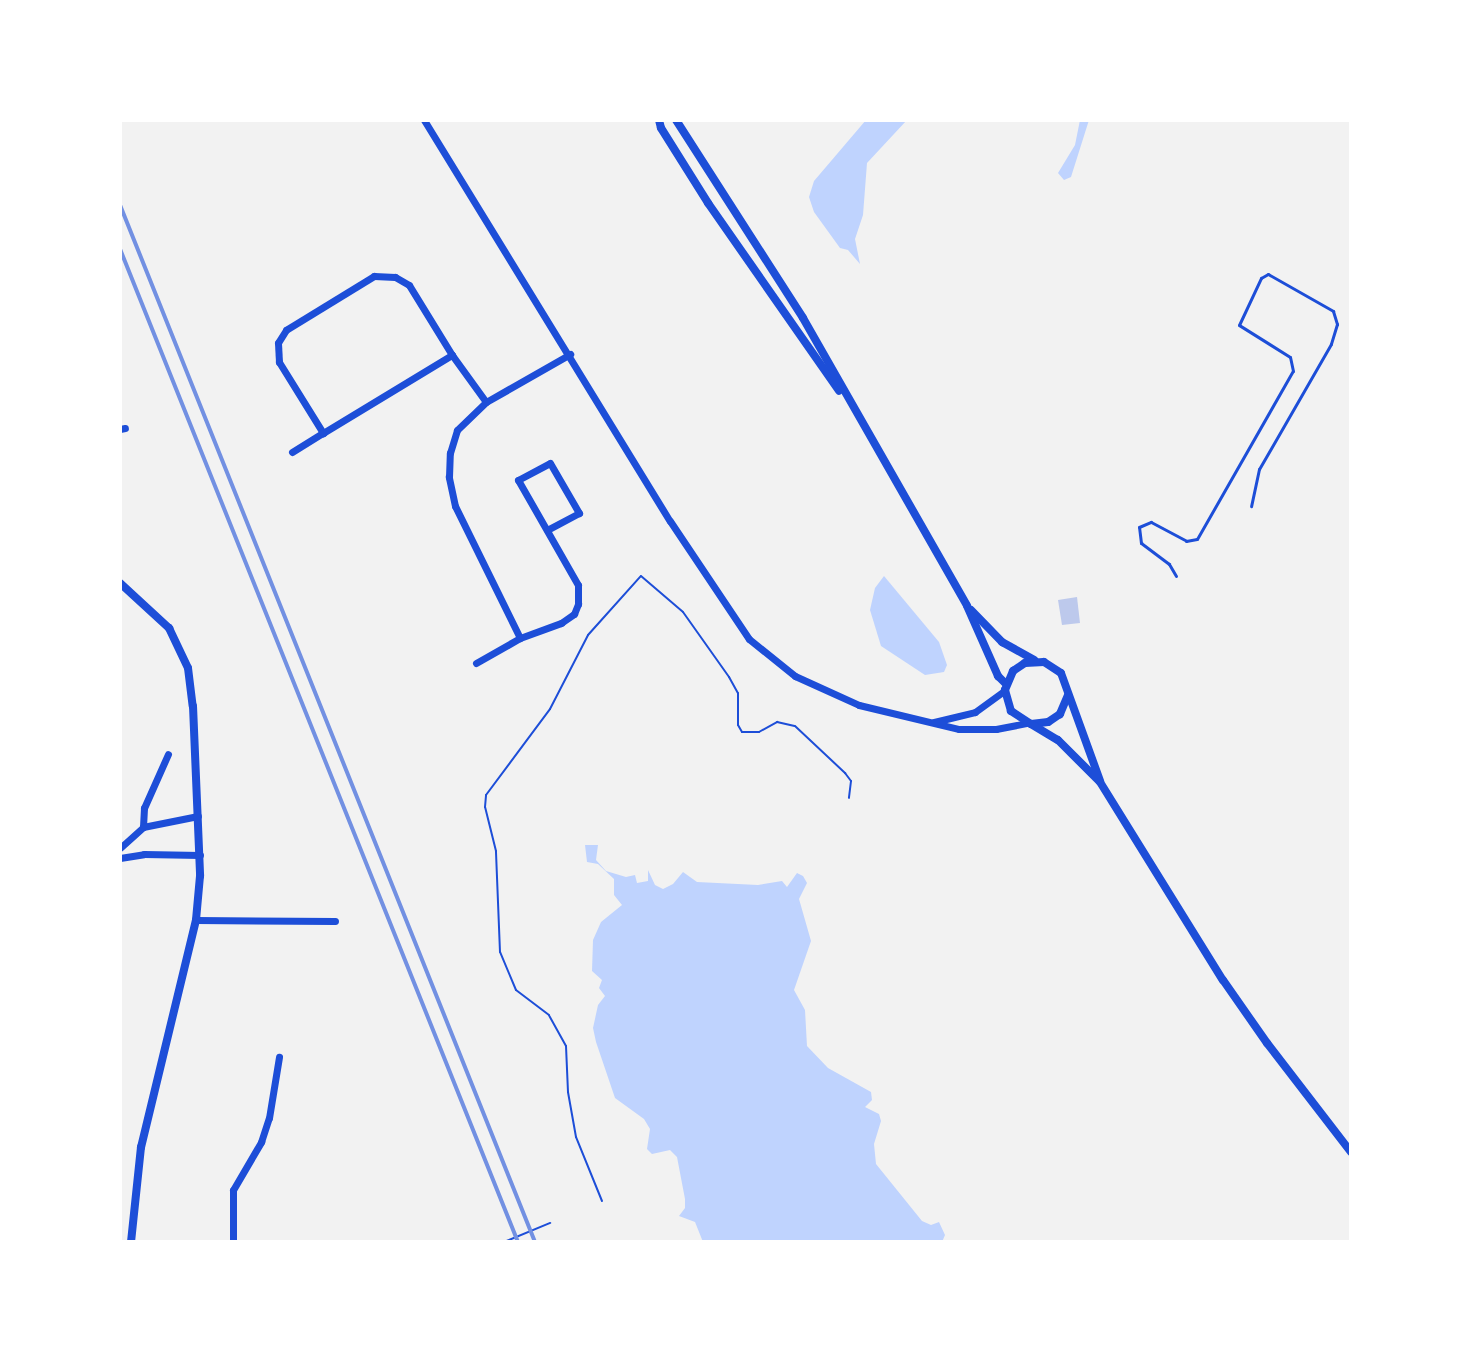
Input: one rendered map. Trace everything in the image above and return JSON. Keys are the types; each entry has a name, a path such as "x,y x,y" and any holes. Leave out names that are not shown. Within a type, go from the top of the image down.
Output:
{"street":[{"path":"424,120 670,521 749,639 778,664 821,690 890,714 934,722 975,712 1005,687 1013,671 1035,661"},
{"path":"659,120 708,203 851,408"},
{"path":"676,120 803,318 851,408 967,606 1005,687 1011,711 1058,740 1100,782 1223,980 1351,1152"},
{"path":"323,433 279,362 278,343 286,330 374,276 395,277 409,285 452,355 486,402"},
{"path":"520,638 455,506 449,477 450,453 457,430 486,402 570,354"},
{"path":"292,452 452,355"},
{"path":"476,663 520,638 561,623 574,614 578,604 578,585 518,480 550,463 579,513 547,530"},
{"path":"120,583 156,614 183,653 193,706 200,855 196,920 141,1147 131,1242"},
{"path":"967,606 1002,642 1035,661 1053,666 1061,673 1098,768 1100,782"},
{"path":"934,722 941,727 968,729 1048,722 1060,714 1068,695"},
{"path":"143,827 144,808 168,754"},
{"path":"120,848 143,827 198,816"},
{"path":"120,858 144,854 200,855"},
{"path":"196,920 335,921"},
{"path":"233,1242 233,1190 261,1142 269,1118 279,1057"}],"lane":[{"path":"1176,576 1169,564 1141,543 1139,527 1151,522 1186,541 1197,539 1293,371 1290,357 1239,325 1261,278 1268,274 1333,311 1337,324 1331,344 1259,469 1251,506"}],"path":[{"path":"602,1201 576,1137 568,1092 566,1046 549,1015 516,990 500,952 496,851 485,807 486,795 550,709 588,635 641,576 683,612 729,677 738,693 738,725 742,732 759,732 777,722 795,726 845,773 851,781 849,798"},
{"path":"504,1242 550,1223"}],"water":[{"path":"866,120 907,120 867,163 863,215 855,239 860,264 848,250 840,248 814,212 809,197 814,181"},
{"path":"1080,120 1089,120 1071,177 1064,180 1058,173 1075,145"},
{"path":"884,576 939,642 947,665 944,672 925,675 881,646 870,610 875,588"},
{"path":"585,845 598,845 596,860 606,871 626,877 635,875 637,883 648,881 648,870 655,885 663,889 673,884 683,872 697,882 758,885 782,881 787,887 797,873 803,876 807,883 799,899 811,941 794,990 805,1010 807,1046 828,1068 871,1092 872,1100 865,1107 879,1114 881,1121 874,1144 876,1164 922,1221 931,1225 939,1222 945,1235 942,1242 703,1242 695,1222 679,1216 685,1208 685,1199 677,1157 670,1150 652,1154 647,1149 650,1129 644,1119 615,1098 596,1042 593,1028 598,1005 605,996 599,988 602,980 592,971 593,940 601,922 622,905 614,895 614,879 598,864 587,862"}],"building":[{"path":"1077,597 1080,623 1062,625 1058,600"}],"railway":[{"path":"120,205 535,1242"},
{"path":"120,249 518,1242"}]}
